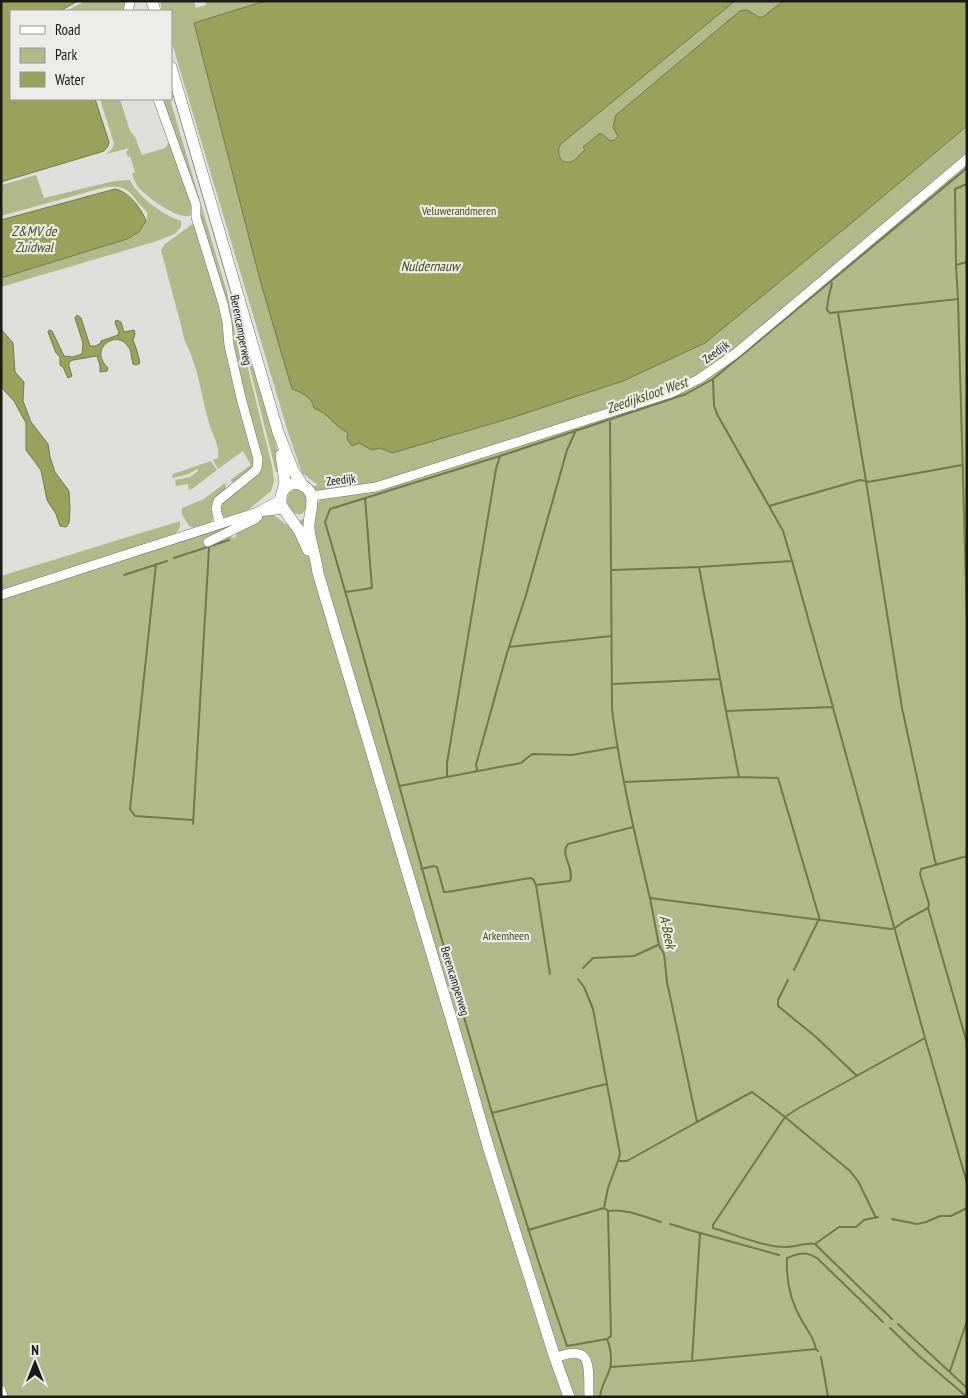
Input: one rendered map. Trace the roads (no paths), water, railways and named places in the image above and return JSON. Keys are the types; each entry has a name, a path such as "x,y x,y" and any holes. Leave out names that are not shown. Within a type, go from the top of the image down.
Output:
{"main road":[{"name":"Berencamperweg","path":"172,70 278,432 292,470 303,486"},
{"name":"Berencamperweg","path":"278,432 284,472 284,504 300,532 318,572"},
{"path":"292,484 303,486 312,496 311,514 303,520 295,520 284,504 292,484"},
{"name":"Berencamperweg","path":"311,514 309,529 318,572 488,1146 569,1397"}],"street":[{"name":"Berencamperweg","path":"158,100 196,205 196,217 223,304 235,372 258,459 257,468 218,501 216,509 220,524"},
{"name":"Zeedijk","path":"312,496 376,487 671,393 698,379 735,354 967,160"},
{"path":"1,595 284,504"},
{"path":"208,542 255,519 258,516 258,512"},
{"path":"555,1358 571,1352 584,1356 588,1364 589,1397"},
{"path":"1,1390 3,1397"}],"water":[{"path":"1,1 78,1 62,10 10,10 10,100 95,100 109,142 108,146 104,151 1,182"},
{"name":"Nuldernauw","path":"265,1 735,1 561,144 559,148 560,158 562,161 569,162 576,159 585,150 583,147 599,134 602,134 610,141 615,140 618,136 613,127 616,115 740,11 747,10 759,17 763,17 783,1 967,1 967,126 705,343 623,381 511,418 392,453 380,448 372,450 359,443 352,446 347,439 348,433 314,408 306,396 292,389 260,280 194,23"},
{"name":"Z&MV de Zuidwal","path":"115,189 125,193 141,211 146,221 139,232 127,239 1,278 1,220"},
{"path":"77,315 81,318 90,346 95,346 100,344 101,341 118,335 116,320 121,322 124,332 134,330 133,340 140,363 133,364 130,349 122,341 110,341 102,348 101,354 108,368 107,371 100,372 97,356 73,360 69,362 72,376 68,378 63,367 60,365 60,357 56,353 48,332 49,330 52,331 64,356 73,357 82,354 83,343 75,318"},
{"path":"1,329 13,343 15,372 24,382 23,401 31,422 48,444 55,472 69,491 69,523 66,527 60,526 56,514 47,500 41,470 26,450 26,423 14,401 2,388"}],"waterway":[{"name":"Zeedijksloot West","path":"459,1000 325,522 330,509 500,456 686,394 713,379 967,168"},
{"path":"967,184 955,189 956,265 967,262"},
{"path":"832,283 827,307 830,313 958,299 956,265"},
{"path":"958,299 965,550 967,549"},
{"path":"838,313 866,481 962,465"},
{"path":"713,380 714,405 717,414 769,506"},
{"path":"610,419 612,709 633,827 650,898"},
{"path":"477,770 476,765 507,653 526,595 567,450 576,430"},
{"path":"447,776 447,763 496,469 500,456"},
{"path":"792,561 783,531 769,506 860,480 866,481 902,708 937,865"},
{"path":"346,592 372,588 365,498"},
{"path":"174,558 229,540"},
{"path":"193,824 209,548"},
{"path":"965,550 967,617"},
{"path":"124,575 167,561"},
{"path":"699,567 792,561 833,707 726,711 720,679"},
{"path":"156,564 130,809 135,816 192,820"},
{"path":"611,570 699,567 720,679 612,684"},
{"path":"509,647 611,636"},
{"path":"833,708 925,1038"},
{"path":"726,711 739,777"},
{"path":"399,786 521,763 532,754 572,755 617,747"},
{"path":"624,782 739,777 778,778 820,920"},
{"path":"421,869 437,867 444,892 530,878 533,879 536,885 570,881 571,871 565,852 568,844 633,827"},
{"name":"A-Beek","path":"528,1230 604,1208 608,1188 618,1161 627,1161 697,1122 667,982 664,954 659,945 650,898 891,929 928,908 929,904 920,874 921,869 967,856"},
{"path":"536,885 550,974"},
{"path":"928,908 967,1043"},
{"path":"794,970 818,921"},
{"path":"583,968 593,958 634,956 658,945"},
{"path":"578,979 584,987 593,1009 620,1154 618,1161"},
{"path":"788,980 778,1000 778,1006 816,1037 857,1076"},
{"path":"461,1007 492,1113"},
{"path":"697,1122 752,1092 785,1117 925,1038 967,1183"},
{"path":"604,1208 608,1211 611,1336 607,1339 567,1346 492,1113 606,1084"},
{"path":"815,1244 779,1247 713,1228 713,1225 785,1117 850,1171 858,1181 876,1218"},
{"path":"892,1219 917,1224 940,1216 951,1216 967,1208"},
{"path":"608,1211 628,1212 661,1222"},
{"path":"878,1217 864,1220 856,1227 839,1227 815,1244 892,1319"},
{"path":"670,1224 700,1233"},
{"path":"692,1361 700,1233 779,1255"},
{"path":"816,1349 792,1298 788,1283 787,1258 802,1254 809,1254 817,1258 883,1322"},
{"path":"950,1371 967,1321"},
{"path":"898,1324 967,1388"},
{"path":"890,1328 967,1397"},
{"path":"600,1397 611,1366 610,1347 607,1339"},
{"path":"611,1367 816,1349 818,1351"},
{"path":"821,1357 828,1397"}],"park label":[{"name":"Veluwerandmeren","path":"459,211"},
{"name":"Arkemheen","path":"506,936"}]}
